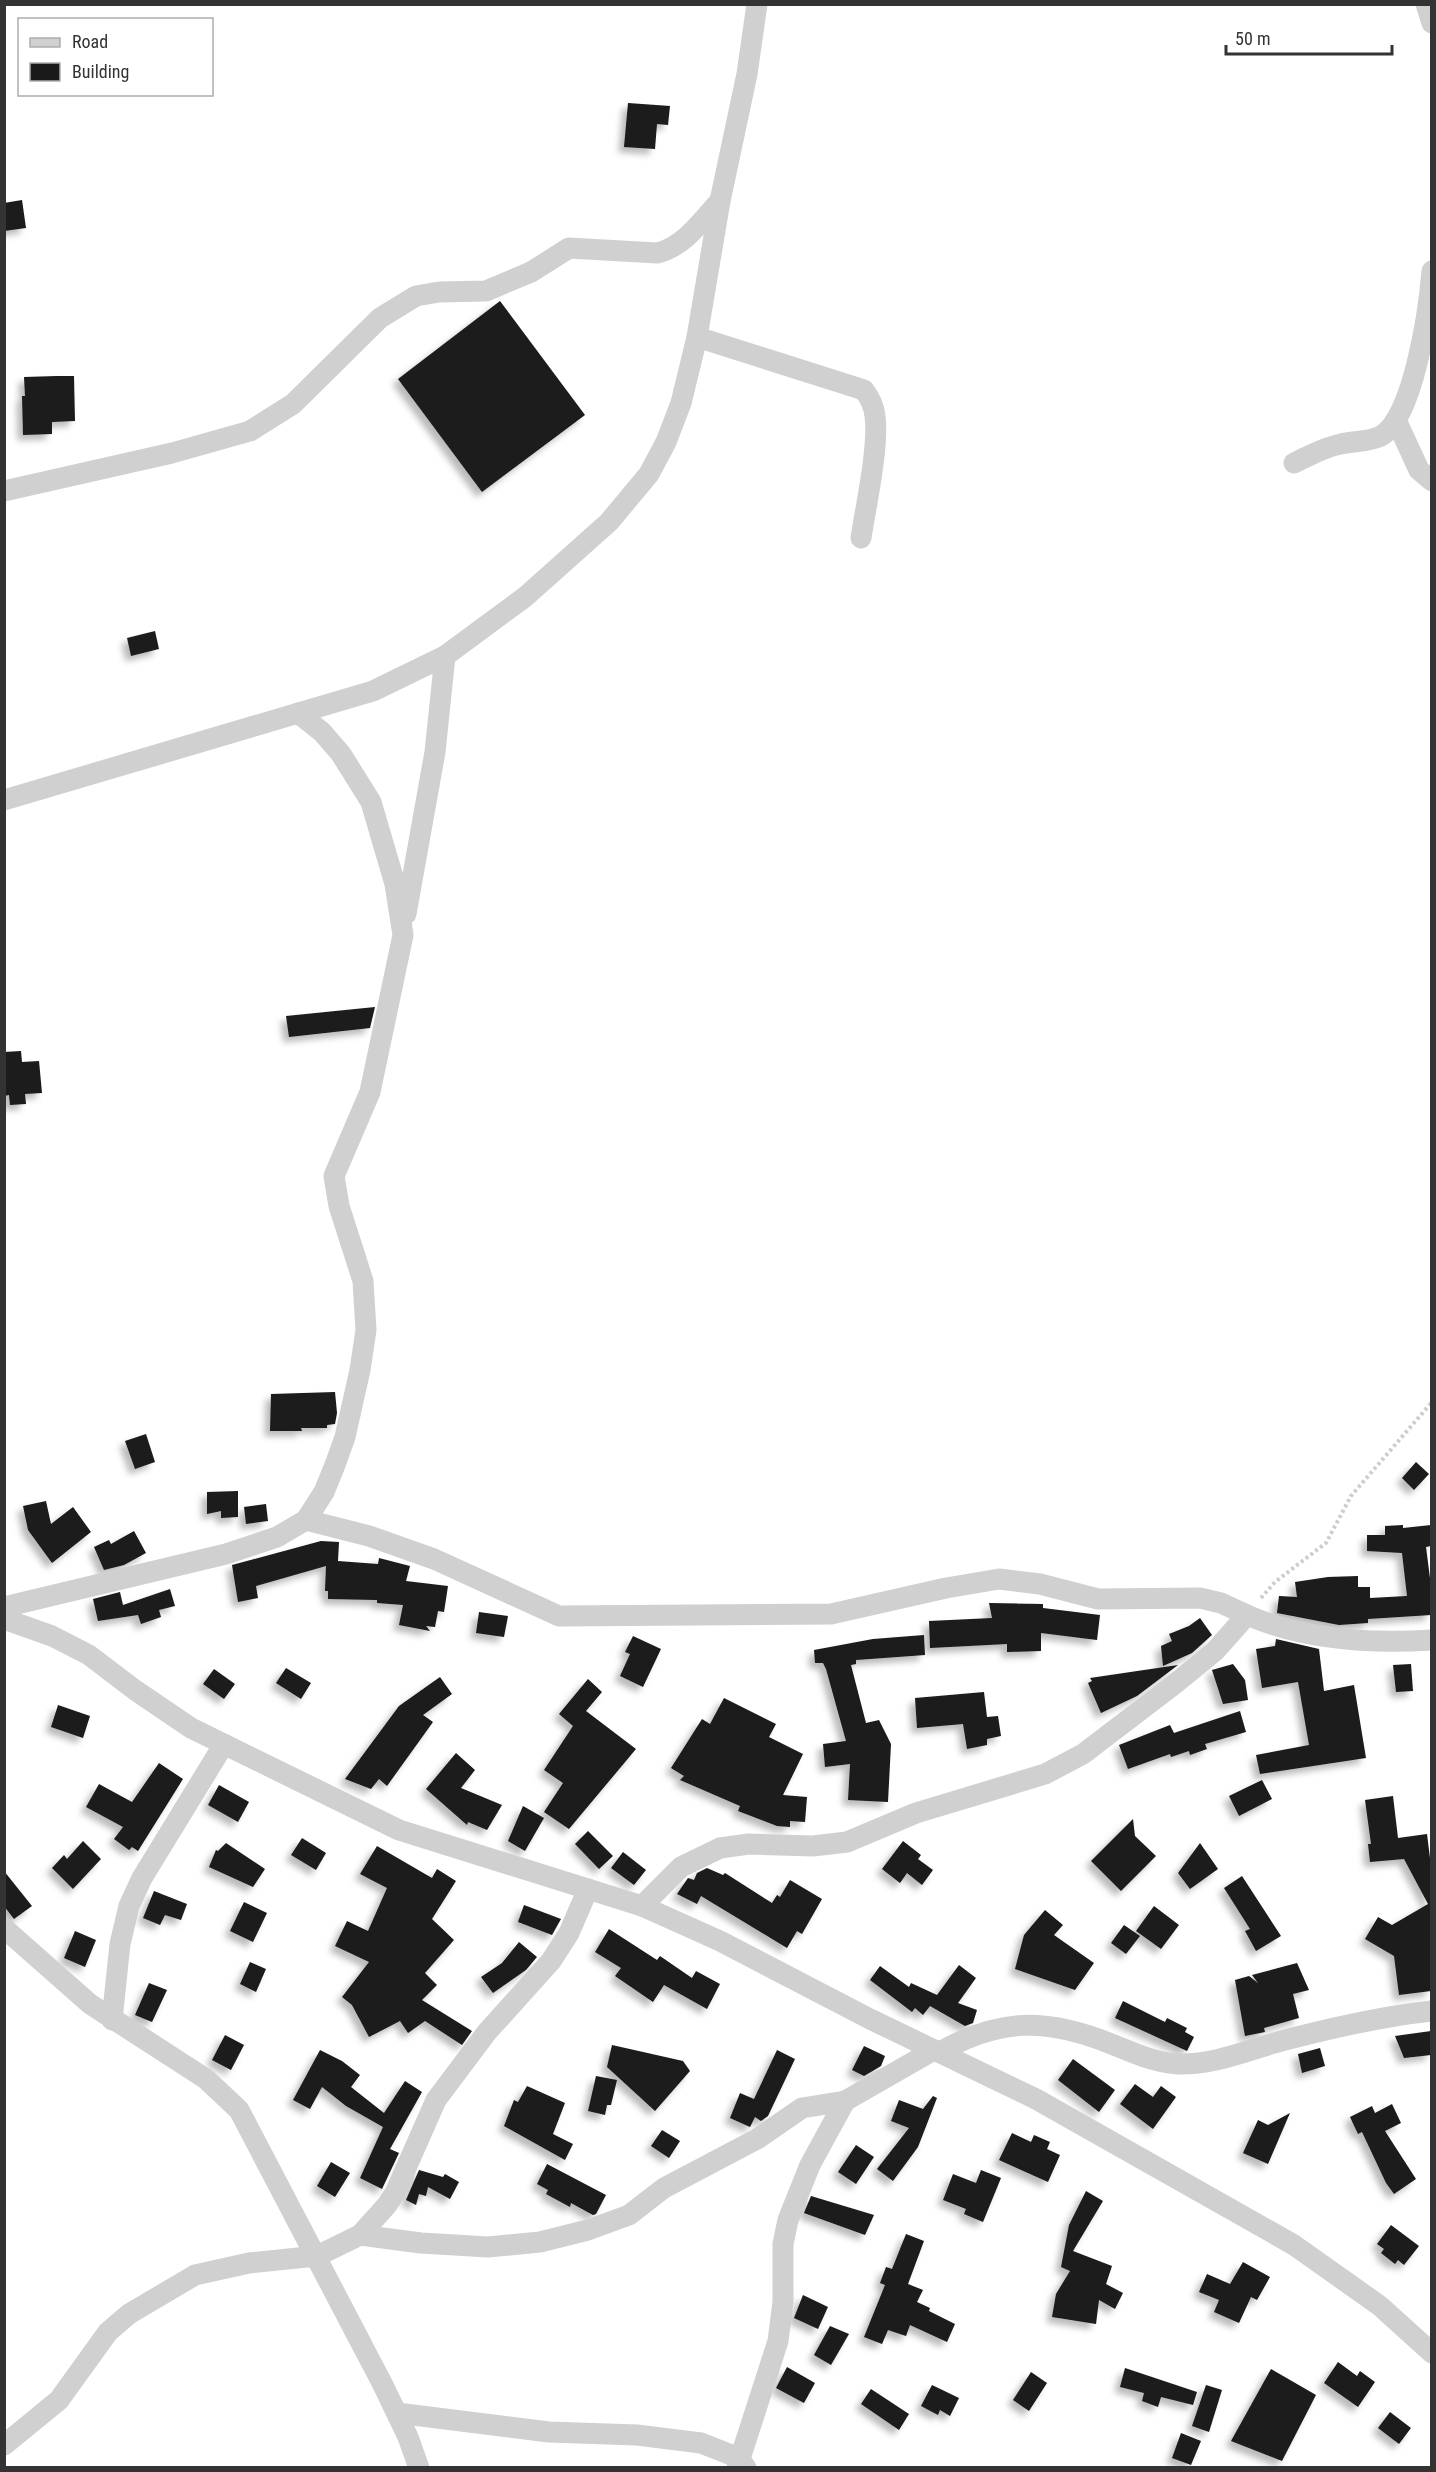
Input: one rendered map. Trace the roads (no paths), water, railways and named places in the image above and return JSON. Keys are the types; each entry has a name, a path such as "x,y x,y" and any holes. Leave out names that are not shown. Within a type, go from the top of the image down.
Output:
{"street":[{"path":"4,800 373,691 445,656 567,561 632,498 666,442 681,404 747,74 757,4"},
{"path":"1426,4 1431,23"},
{"path":"4,491 172,453 250,431 293,404 357,339 401,303 429,293 486,291 531,272 569,248 657,253 668,250 678,245 720,201"},
{"path":"1294,463 1338,445 1380,437 1391,429 1420,350 1431,271"},
{"path":"696,337 864,390 872,402 875,435 861,538"},
{"path":"1396,420 1419,470 1431,481"},
{"path":"4,1607 226,1554 277,1537 306,1520 324,1492 345,1437 360,1370 366,1330 363,1281 339,1206 334,1176 370,1092 403,935 435,752 445,656"},
{"path":"298,713 322,732 341,754 371,802 395,884 403,935"},
{"path":"306,1520 369,1536 434,1559 559,1616 831,1614 946,1588 999,1579 1040,1584 1098,1599 1200,1599 1221,1603 1281,1628 1349,1640 1399,1642 1431,1640"},
{"path":"642,1906 681,1868 720,1848 749,1844 813,1846 847,1842 916,1813 1055,1770 1107,1737 1176,1683 1215,1651 1247,1615"},
{"path":"4,1619 43,1633 89,1655 163,1710 224,1744 399,1830 642,1906 720,1941 1036,2099 1294,2245 1380,2306 1431,2353"},
{"path":"112,2020 120,1944 129,1906 141,1878 224,1744"},
{"path":"4,2445 59,2400 115,2324 148,2302 195,2275 219,2268 317,2256 360,2235 395,2193 436,2100 487,2032 558,1951 588,1889"},
{"path":"4,1928 90,2004 206,2079 231,2101 248,2127 317,2256 397,2413 419,2468"},
{"path":"360,2235 421,2244 488,2247 540,2242 588,2230 629,2215 664,2188 757,2139 802,2108 845,2101 937,2051 985,2030 1027,2026 1081,2032 1161,2062 1195,2063 1229,2058 1288,2039 1374,2019 1431,2012"},
{"path":"397,2413 549,2432 637,2436 701,2443 741,2464 778,2341 783,2301 783,2244 788,2220 810,2165 845,2101"}]}
